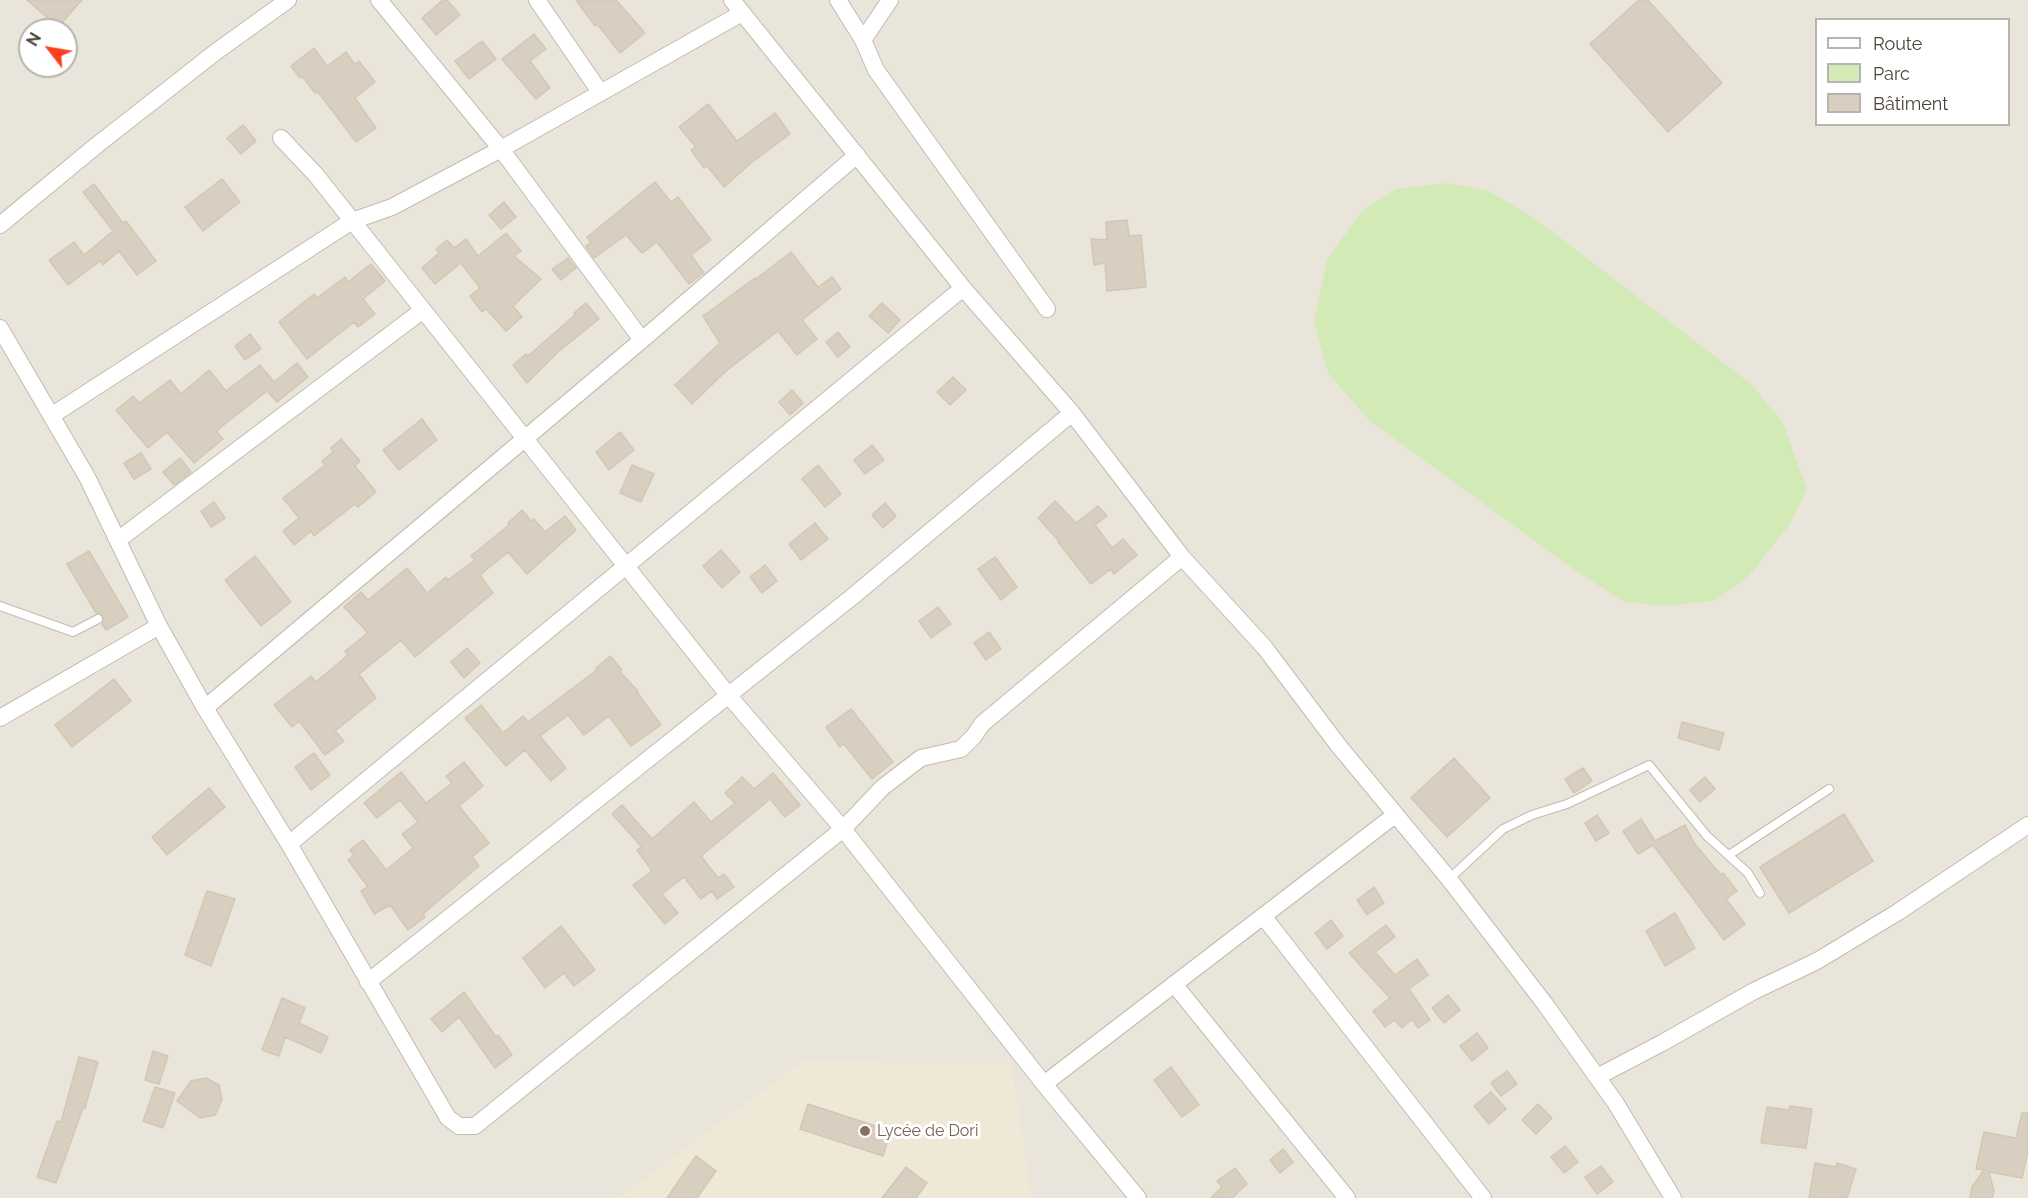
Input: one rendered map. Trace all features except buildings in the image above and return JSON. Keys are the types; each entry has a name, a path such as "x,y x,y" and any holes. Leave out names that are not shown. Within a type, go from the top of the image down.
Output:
{"street":[{"path":"0,225 217,51 288,0"},
{"path":"379,0 501,149 642,340"},
{"path":"537,0 600,92"},
{"path":"838,0 863,40 876,70 1047,309"},
{"path":"863,40 890,0"},
{"path":"51,416 352,221 392,207 501,149 600,92 737,7 963,288 1072,413 1182,557 1266,648 1338,746 1449,879 1545,1004 1615,1102 1673,1198"},
{"path":"281,138 316,175 729,696 843,829 1044,1084 1138,1198"},
{"path":"205,708 642,340 857,155"},
{"path":"289,844 963,288"},
{"path":"118,540 423,310"},
{"path":"0,328 87,477 159,626 205,708 289,844 448,1118 459,1126 476,1126 843,829 883,787 921,758 961,749 982,724 1182,557"},
{"path":"368,982 852,597 1072,413"},
{"path":"0,718 159,626"},
{"path":"1044,1084 1395,814"},
{"path":"1597,1077 1754,991 1817,961 1898,912 2028,825"},
{"path":"1263,916 1483,1198"},
{"path":"1174,984 1347,1198"}],"lane":[{"path":"0,606 73,632 98,619"},
{"path":"1449,879 1503,829 1532,815 1567,804 1649,765 1707,836 1748,873 1760,893"},
{"path":"1729,855 1829,789"}],"shaded area":[{"path":"0,0 2028,0 2028,1198 0,1198"},
{"name":"Lycée de Dori","path":"803,1061 1011,1065 1032,1198 618,1198"}],"green space":[{"path":"1448,183 1488,191 1533,217 1751,384 1783,423 1807,490 1790,524 1747,578 1714,601 1665,606 1624,602 1576,571 1369,420 1328,373 1314,321 1327,260 1361,212 1396,189"}],"place":[{"name":"Lycée de Dori","path":"865,1131"}]}
